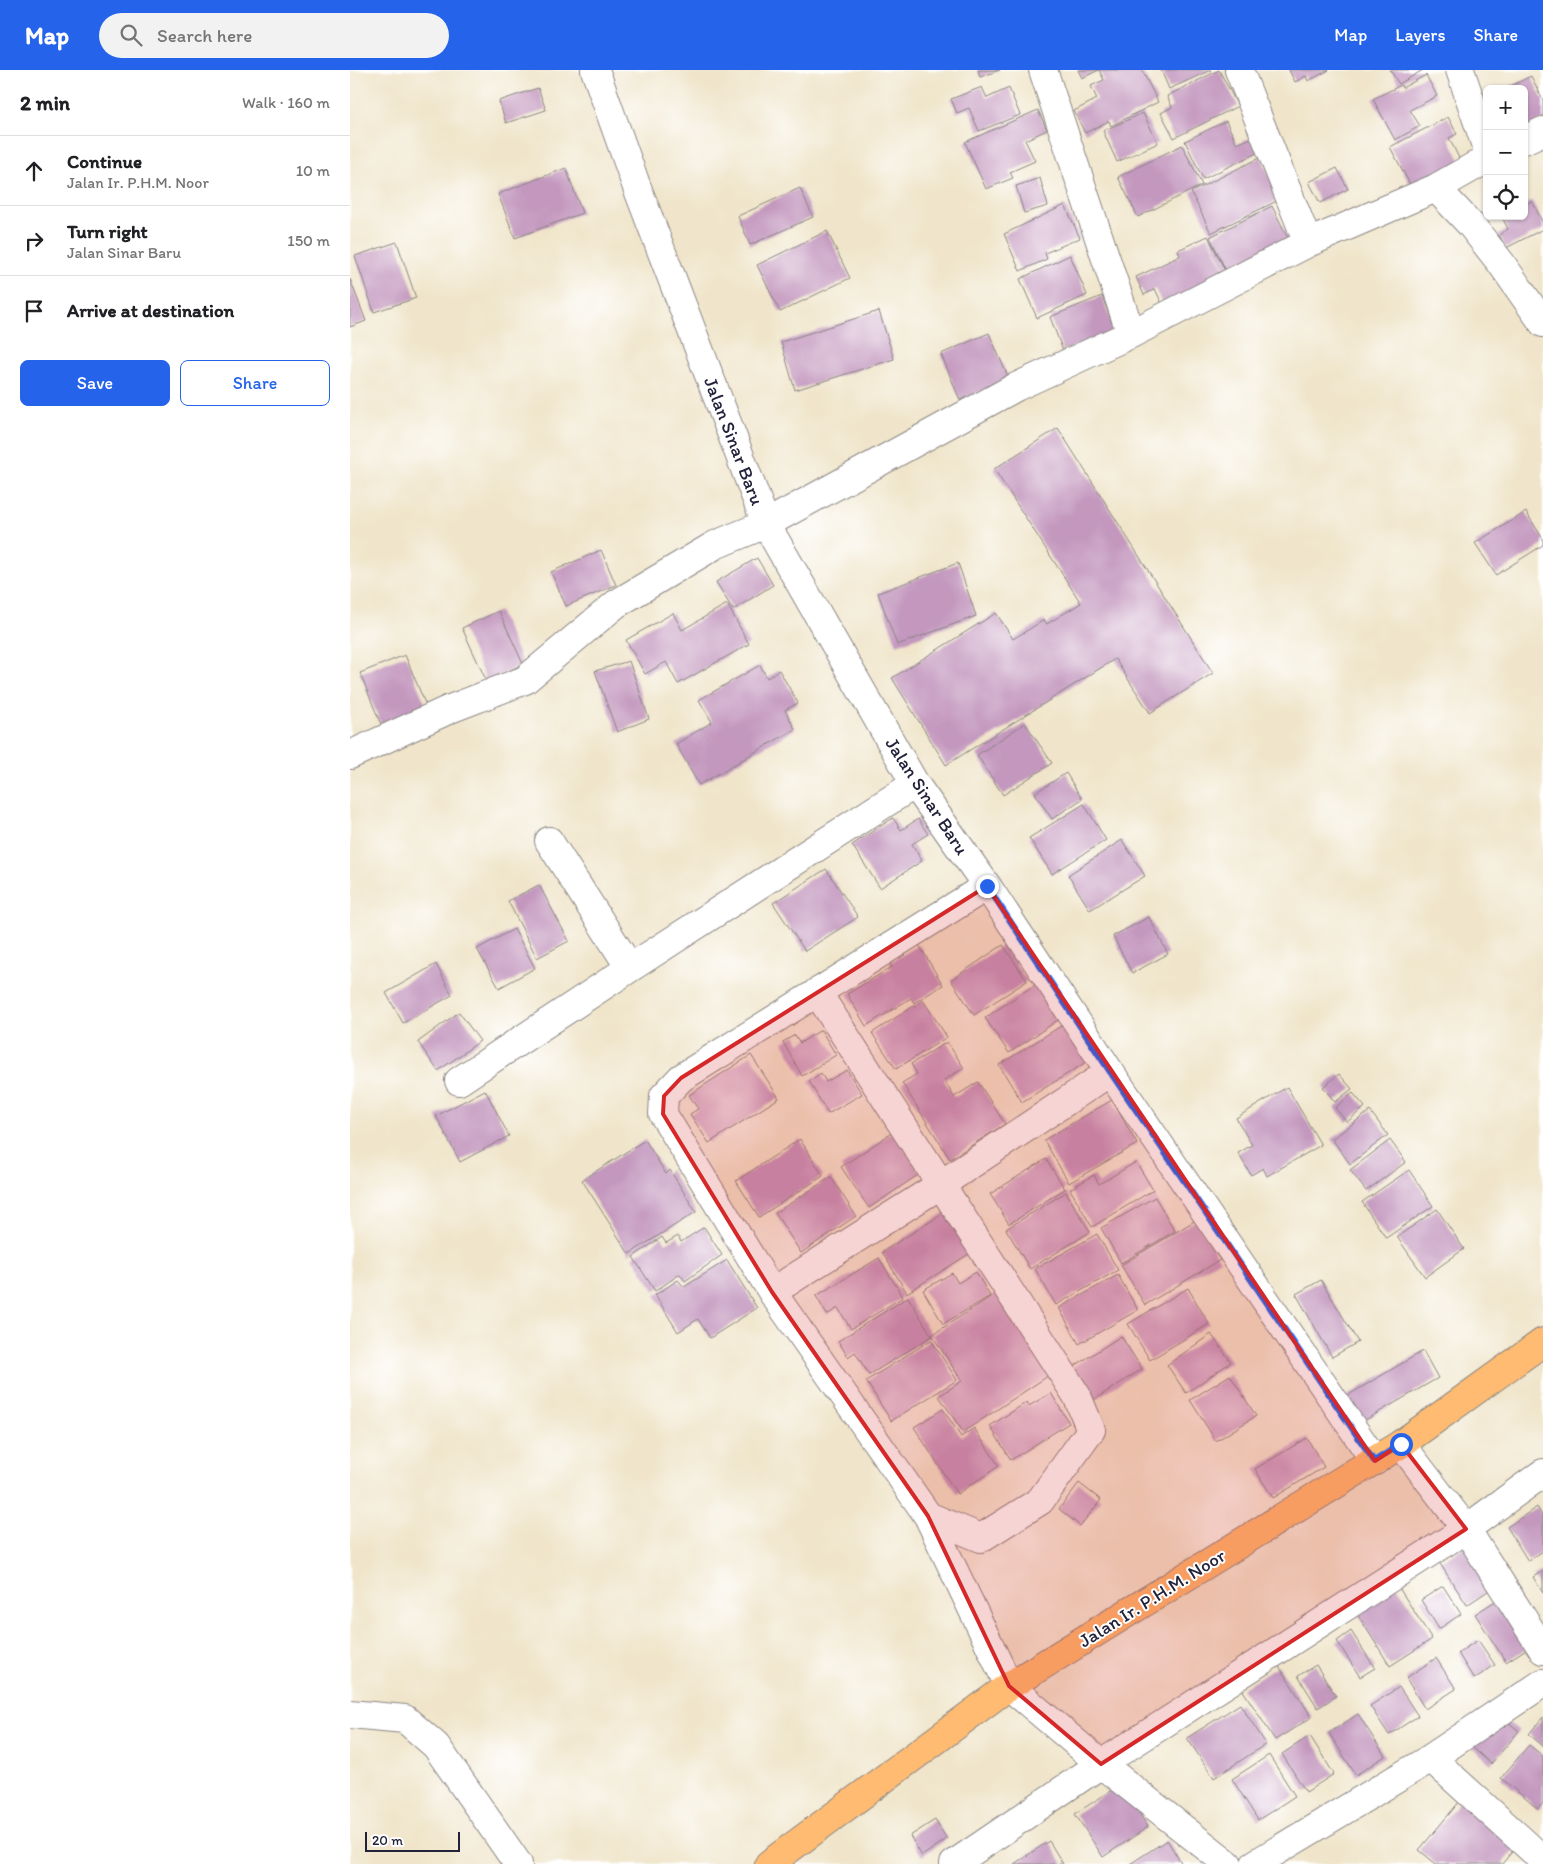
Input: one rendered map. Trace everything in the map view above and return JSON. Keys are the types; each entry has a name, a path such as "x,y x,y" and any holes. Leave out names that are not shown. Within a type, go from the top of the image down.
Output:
{"main road":[{"name":"Jalan Ir. P.H.M. Noor","path":"769,1864 1009,1686 1401,1444 1543,1342"}],"street":[{"name":"Jalan Sinar Baru","path":"595,70 635,182 766,524 915,784 987,886 1110,1072 1374,1461"},
{"path":"1043,70 1131,334"},
{"path":"1239,70 1308,243"},
{"path":"1460,70 1483,137"},
{"path":"1528,138 1543,131"},
{"path":"350,755 450,709 525,680 616,604 715,545 766,524 1016,387 1131,334 1308,243 1436,188 1483,161"},
{"path":"1436,188 1471,225 1501,263 1543,323"},
{"path":"459,1081 915,784"},
{"path":"549,841 630,968"},
{"path":"987,886 681,1078 664,1096 663,1114 772,1292 928,1516 1009,1686 1101,1764 1228,1864"},
{"path":"817,992 1077,1396 1091,1430 1040,1502 981,1538 928,1516"},
{"path":"772,1292 940,1185 1110,1072"},
{"path":"1401,1444 1466,1529 1543,1650"},
{"path":"954,1864 1101,1764 1466,1529 1543,1474"},
{"path":"1256,1864 1431,1758 1543,1683"},
{"path":"350,1714 405,1719 436,1746 518,1864"},
{"path":"1431,1758 1538,1858"}],"highlighted area":[{"path":"987,886 1375,1461 1401,1444 1466,1529 1101,1764 1009,1686 928,1516 772,1292 663,1114 664,1096 681,1078"}],"building":[{"path":"978,70 1000,70 980,77"},
{"path":"1078,70 1099,70 1082,78"},
{"path":"1099,70 1142,70 1158,102 1111,126 1109,121 1085,133 1074,111 1097,99 1091,86 1104,80"},
{"path":"1161,70 1211,70 1169,89"},
{"path":"1219,70 1238,106 1174,138 1161,113 1172,107 1167,96"},
{"path":"1289,70 1329,70 1308,81 1306,76 1295,82"},
{"path":"1390,70 1423,70 1399,84"},
{"path":"1426,75 1437,96 1410,110 1420,126 1395,140 1373,99 1401,85 1402,88"},
{"path":"1531,76 1543,100 1543,120 1528,128 1528,85 1513,85"},
{"path":"982,87 987,98 1009,88 1020,115 979,131 969,108 957,113 951,99"},
{"path":"538,88 546,110 506,123 499,101"},
{"path":"1038,110 1047,130 1025,140 1035,161 1010,172 1013,178 986,189 965,142"},
{"path":"1143,113 1158,143 1117,162 1103,131"},
{"path":"1448,117 1457,134 1449,138 1461,162 1412,188 1390,147"},
{"path":"1226,121 1237,144 1253,137 1261,151 1203,179 1185,141"},
{"path":"1182,145 1202,185 1138,217 1118,177"},
{"path":"1261,157 1281,199 1211,233 1191,192"},
{"path":"566,168 582,213 515,238 498,194"},
{"path":"1337,168 1348,189 1320,203 1309,182"},
{"path":"1040,178 1048,206 1024,213 1016,186"},
{"path":"800,188 813,217 750,245 738,216"},
{"path":"1532,201 1543,223 1543,229 1506,248 1499,235 1508,229 1504,220 1528,220 1528,203"},
{"path":"1065,205 1080,238 1045,253 1047,259 1020,271 1004,234"},
{"path":"1272,206 1289,240 1230,279 1210,237"},
{"path":"827,231 850,278 780,312 757,265"},
{"path":"1208,236 1230,281 1166,312 1155,289 1144,295 1136,277 1180,256 1178,250"},
{"path":"397,242 416,298 374,312 355,256"},
{"path":"1070,255 1087,295 1037,318 1020,279"},
{"path":"350,279 366,321 350,327"},
{"path":"1102,296 1115,331 1063,351 1050,317"},
{"path":"879,311 894,359 795,390 781,342"},
{"path":"989,333 1009,379 960,400 941,354"},
{"path":"1058,428 1213,673 1150,713 1115,659 946,765 892,678 996,613 1013,639 1044,620 1047,624 1081,603 994,469"},
{"path":"1526,512 1543,539 1543,545 1496,575 1475,543"},
{"path":"601,550 616,585 566,606 551,572"},
{"path":"757,558 773,585 733,610 716,582"},
{"path":"958,563 976,616 897,645 878,593"},
{"path":"727,604 749,644 678,684 666,662 645,674 626,640 673,613 682,630"},
{"path":"499,611 523,664 487,682 462,628"},
{"path":"405,655 427,708 382,727 360,673"},
{"path":"629,661 649,719 617,732 595,671"},
{"path":"760,665 767,678 779,670 798,703 785,710 795,729 699,785 676,744 712,722 699,700"},
{"path":"1025,723 1052,763 1003,795 977,755"},
{"path":"1066,773 1082,799 1052,819 1035,793"},
{"path":"1084,804 1106,840 1052,874 1029,838"},
{"path":"893,818 901,830 918,819 928,834 912,844 922,861 880,888 852,845"},
{"path":"1122,840 1145,876 1090,910 1068,875"},
{"path":"826,869 858,917 805,951 773,903"},
{"path":"539,885 569,941 537,958 508,901"},
{"path":"1149,917 1168,954 1132,973 1113,936"},
{"path":"514,929 535,968 499,988 477,949"},
{"path":"919,945 943,985 914,1003 911,998 866,1026 847,994 892,967 889,963"},
{"path":"1003,945 1027,981 974,1015 951,980"},
{"path":"436,964 452,995 403,1023 386,993"},
{"path":"1037,983 1061,1018 1009,1053 985,1018"},
{"path":"923,1000 947,1037 896,1069 872,1033"},
{"path":"459,1012 480,1041 438,1071 418,1042"},
{"path":"1064,1024 1088,1061 1022,1102 999,1065"},
{"path":"821,1030 836,1055 802,1076 783,1042 795,1035 800,1043"},
{"path":"947,1042 964,1068 944,1080 954,1097 978,1082 1005,1124 950,1159 902,1083 917,1074 911,1064"},
{"path":"751,1055 779,1098 709,1143 690,1114 698,1109 689,1095"},
{"path":"847,1070 862,1094 828,1114 809,1081 821,1073 826,1082"},
{"path":"1339,1074 1352,1089 1335,1102 1323,1087"},
{"path":"1287,1087 1321,1145 1267,1176 1263,1168 1251,1175 1238,1153 1252,1145 1236,1118"},
{"path":"485,1090 509,1136 460,1162 436,1116"},
{"path":"1353,1093 1365,1107 1347,1122 1335,1108"},
{"path":"1112,1100 1137,1144 1069,1183 1044,1140"},
{"path":"1370,1111 1388,1135 1350,1164 1332,1139"},
{"path":"893,1132 921,1173 869,1208 841,1167"},
{"path":"800,1139 823,1176 759,1217 736,1181"},
{"path":"645,1140 666,1174 670,1170 696,1212 629,1254 582,1180"},
{"path":"1390,1140 1406,1162 1366,1191 1350,1170"},
{"path":"1046,1159 1065,1189 1009,1224 990,1194"},
{"path":"1136,1162 1153,1190 1092,1227 1070,1189 1094,1175 1099,1184"},
{"path":"1409,1170 1433,1206 1386,1238 1362,1202"},
{"path":"831,1177 856,1216 801,1253 775,1213"},
{"path":"1066,1192 1090,1232 1030,1269 1006,1229"},
{"path":"1155,1197 1175,1231 1121,1263 1101,1228"},
{"path":"1437,1209 1464,1249 1425,1277 1397,1237"},
{"path":"947,1211 972,1252 907,1293 882,1252"},
{"path":"1196,1220 1220,1260 1145,1305 1121,1265"},
{"path":"704,1227 722,1255 685,1281 680,1274 655,1291 633,1257 662,1237 666,1243 678,1236 681,1242"},
{"path":"1097,1234 1118,1270 1056,1305 1035,1269"},
{"path":"879,1258 903,1297 851,1329 838,1308 827,1315 816,1296"},
{"path":"727,1260 757,1308 710,1338 698,1319 678,1332 655,1295 678,1280 684,1287"},
{"path":"976,1272 990,1296 943,1324 923,1290 952,1273 958,1283"},
{"path":"1118,1275 1138,1310 1079,1344 1059,1308"},
{"path":"1321,1280 1358,1342 1332,1357 1296,1294"},
{"path":"1188,1288 1209,1324 1150,1360 1128,1324"},
{"path":"1001,1290 1054,1372 963,1432 939,1396 962,1381 932,1335"},
{"path":"908,1297 932,1336 869,1375 855,1352 848,1357 838,1341"},
{"path":"1211,1334 1231,1362 1186,1393 1167,1365"},
{"path":"1121,1336 1142,1369 1094,1400 1073,1367"},
{"path":"931,1340 957,1380 891,1421 866,1381"},
{"path":"1423,1351 1438,1378 1360,1423 1345,1397"},
{"path":"1230,1375 1256,1416 1216,1441 1190,1400"},
{"path":"1051,1393 1069,1423 1011,1460 990,1426 1027,1402 1029,1406"},
{"path":"943,1409 961,1437 974,1428 999,1466 957,1494 914,1427"},
{"path":"1307,1438 1324,1467 1273,1498 1255,1469"},
{"path":"1079,1483 1101,1500 1080,1526 1059,1509"},
{"path":"1537,1507 1543,1517 1543,1551 1528,1561 1507,1527"},
{"path":"1467,1545 1494,1587 1467,1605 1439,1562"},
{"path":"1543,1571 1543,1593 1533,1577"},
{"path":"1397,1585 1432,1639 1390,1666 1356,1612"},
{"path":"1443,1586 1461,1614 1439,1629 1421,1600"},
{"path":"1497,1600 1528,1648 1506,1662 1475,1614"},
{"path":"1351,1631 1375,1668 1360,1677 1337,1641"},
{"path":"1478,1640 1495,1665 1474,1679 1458,1653"},
{"path":"1436,1658 1456,1689 1425,1709 1406,1678"},
{"path":"1278,1665 1312,1717 1275,1740 1242,1689"},
{"path":"1316,1665 1336,1696 1318,1708 1298,1676"},
{"path":"1399,1687 1418,1716 1389,1735 1370,1706"},
{"path":"1240,1704 1266,1744 1214,1778 1187,1738"},
{"path":"1358,1714 1385,1756 1356,1775 1329,1733"},
{"path":"1498,1714 1519,1731 1491,1764 1471,1746"},
{"path":"1543,1717 1543,1746 1529,1734"},
{"path":"1310,1736 1334,1774 1306,1792 1282,1754"},
{"path":"1529,1745 1543,1756 1543,1803 1538,1809 1501,1778"},
{"path":"1269,1755 1295,1796 1258,1820 1232,1779"},
{"path":"1121,1784 1148,1827 1103,1857 1075,1814"},
{"path":"1460,1801 1516,1847 1502,1864 1436,1864 1419,1850"},
{"path":"935,1820 947,1839 922,1856 910,1836"},
{"path":"1167,1840 1182,1864 1130,1864"},
{"path":"1049,1841 1063,1864 1014,1864"}],"route":[{"path":"987,886 1110,1072 1374,1461 1401,1444"}]}
